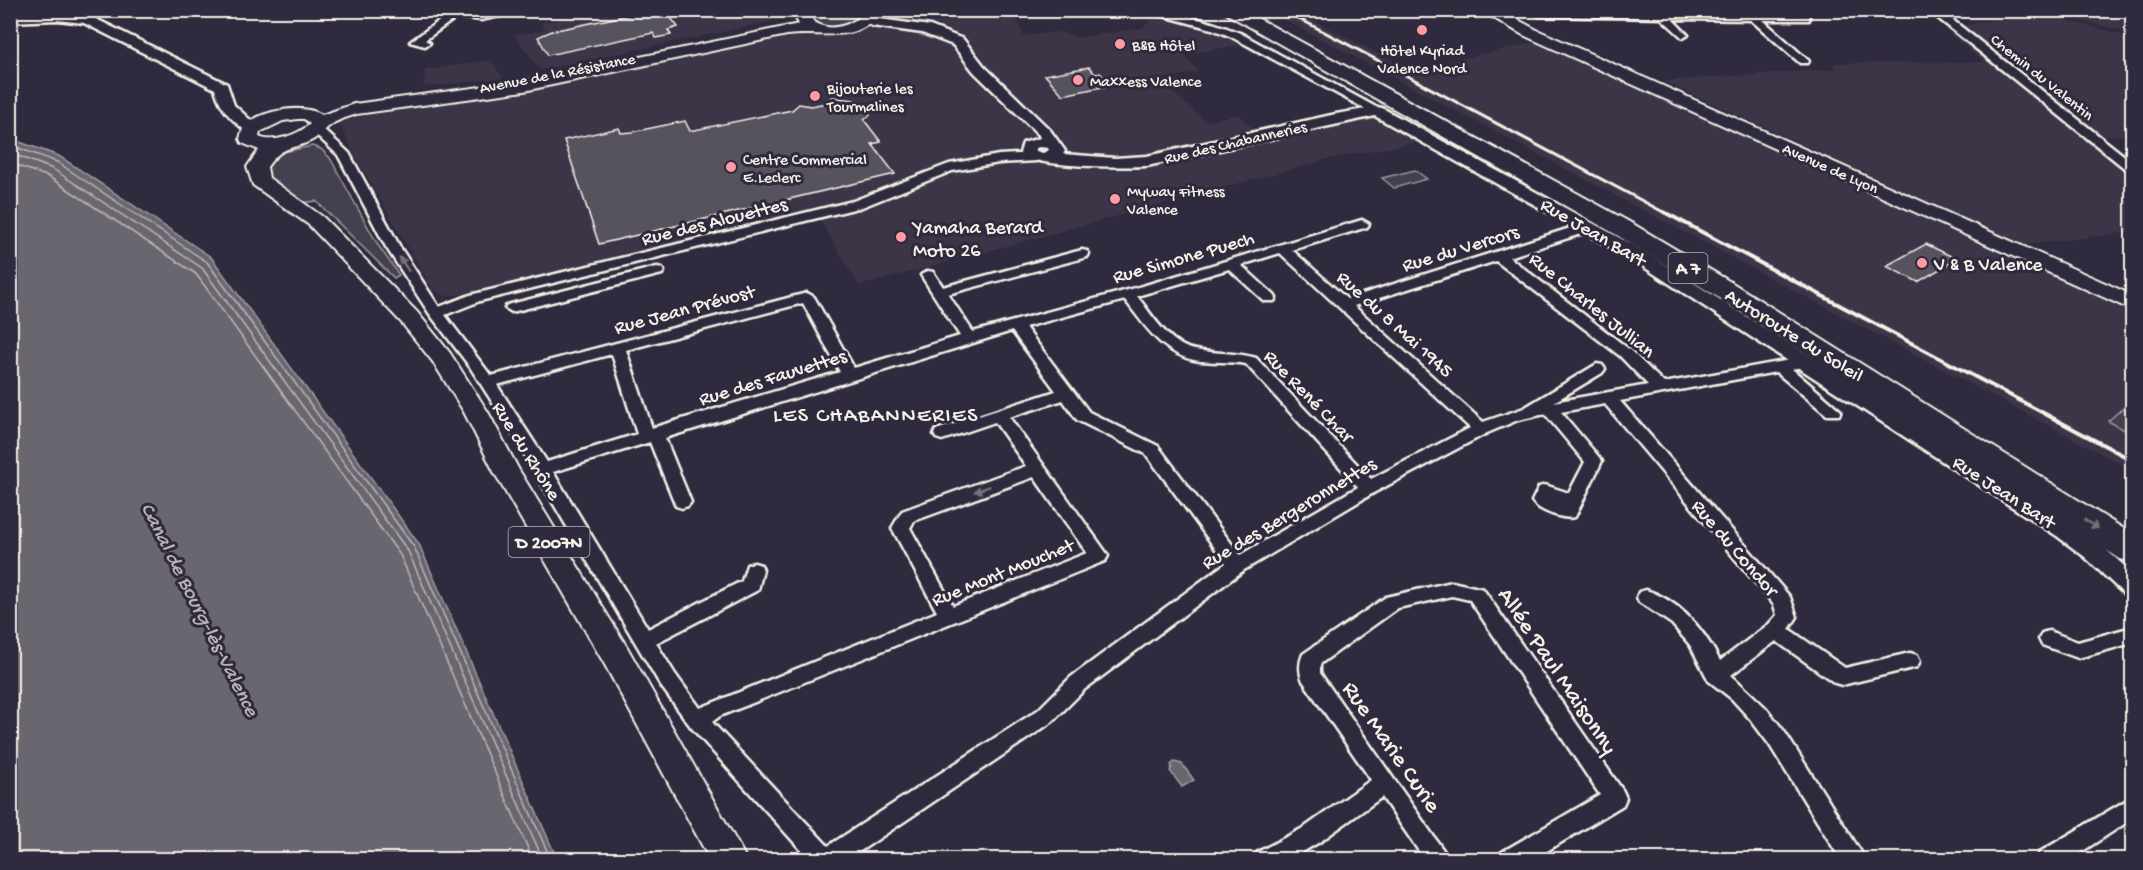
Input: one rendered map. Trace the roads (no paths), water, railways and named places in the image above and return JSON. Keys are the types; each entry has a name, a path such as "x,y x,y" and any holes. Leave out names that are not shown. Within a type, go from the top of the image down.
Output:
{"highway":[{"name":"Autoroute du Soleil","path":"1229,10 1540,181 1665,253 2133,550"},
{"name":"Autoroute du Soleil","path":"1250,10 1639,223 1740,283 2133,529"}],"main road":[{"name":"Avenue de Lyon","path":"1474,10 1528,32 2133,303"},
{"name":"Avenue de Lyon","path":"1487,10 1528,32"},
{"path":"850,28 871,13"},
{"name":"Avenue de la Résistance","path":"314,122 361,108 524,86 786,30 805,16 826,30 850,28"},
{"path":"254,136 278,117 314,122"},
{"path":"254,136 287,142 314,122"},
{"name":"D 2007N","path":"254,136 244,171 249,184 306,226 339,246"},
{"name":"D 2007N","path":"287,142 267,153 257,167 260,181 316,221 410,316 442,358 476,412 507,472 616,656 729,860"}],"street":[{"path":"383,10 414,10"},
{"path":"426,10 458,12 481,17 523,10"},
{"name":"Rue Jean Bart","path":"1146,10 1236,34 1636,254 2065,530 2093,550 2133,587"},
{"name":"Chemin du Valentin","path":"1933,10 2133,168"},
{"path":"425,43 415,42 458,12"},
{"path":"1539,13 1621,12 1805,18"},
{"path":"10,18 60,13 87,20 222,87 230,108 254,136"},
{"path":"871,13 877,23 925,29 958,42 979,69 1035,126 1041,150"},
{"path":"1662,14 1683,35"},
{"path":"1752,16 1804,61"},
{"path":"850,28 942,34"},
{"path":"230,108 245,113 278,117"},
{"name":"Rue des Chabanneries","path":"1041,150 1093,161 1132,163 1377,111"},
{"name":"Rue du Rhône","path":"314,122 343,153 352,174 393,247 436,313 517,427 668,680 698,721 826,860"},
{"path":"287,142 333,143"},
{"name":"Rue des Alouettes","path":"436,313 475,298 845,207 940,171 1041,150"},
{"name":"Rue Simone Puech","path":"1015,324 1362,224"},
{"name":"Rue du Vercors","path":"1345,304 1588,227"},
{"name":"Rue du 8 Mai 1945","path":"1282,248 1482,429"},
{"path":"940,292 1082,254"},
{"name":"Rue Charles Jullian","path":"1499,255 1625,352 1660,388"},
{"path":"1231,263 1269,298"},
{"path":"584,271 589,288"},
{"path":"512,308 657,271"},
{"path":"928,275 969,338"},
{"name":"Rue René Char","path":"1127,293 1168,342 1180,351 1194,355 1235,356 1251,361 1369,488"},
{"name":"Rue Jean Prévost","path":"486,383 807,297 849,374"},
{"path":"1015,324 1083,416 1152,450 1237,565"},
{"name":"Rue des Fauvettes","path":"541,470 651,434 1015,324"},
{"path":"617,347 651,434 682,502"},
{"name":"Rue des Bergeronnettes","path":"826,860 1045,716 1078,683 1237,565 1369,488 1482,429 1514,415 1806,362"},
{"path":"1779,367 1833,411"},
{"path":"1529,412 1534,405 1597,369"},
{"path":"942,434 1066,393"},
{"name":"Rue du Condor","path":"1608,397 1783,602 1786,617 1776,630"},
{"path":"1548,408 1594,461 1574,502"},
{"name":"Rue Mont Mouchet","path":"698,721 713,710 1099,556 999,415"},
{"path":"949,616 901,528 908,516 1037,469"},
{"path":"644,640 751,585 754,570"},
{"name":"Allée Paul Maisonny","path":"1310,660 1393,602 1452,589 1476,594 1615,798 1510,860"},
{"path":"1646,597 1662,603 1674,612 1708,657 1716,675 1730,685 1776,734 1834,833 1856,860"},
{"path":"1716,675 1776,630 1842,677 1910,661"},
{"path":"2049,639 2078,650 2133,635"},
{"name":"Rue Marie Curie","path":"1310,660 1310,675 1439,860"},
{"path":"1266,860 1313,834 1385,782"},
{"path":"2048,860 2133,807"}],"water":[{"name":"Canal de Bourg-lès-Valence","path":"11,139 59,156 211,257 419,544 557,859 11,859"},
{"path":"1174,762 1182,764 1194,780 1182,787 1170,771"}],"railway":[{"path":"1283,10 1667,214"},
{"path":"1664,212 2132,460"}],"place":[{"name":"Hôtel Kyriad Valence Nord","path":"1422,30"},
{"name":"B&B Hôtel","path":"1120,44"},
{"name":"Maxxess Valence","path":"1078,80"},
{"name":"Bijouterie les Tourmalines","path":"815,96"},
{"name":"Centre Commercial E.Leclerc","path":"731,167"},
{"name":"Myway Fitness Valence","path":"1115,199"},
{"name":"Yamaha Berard Moto 26","path":"901,237"},
{"name":"V & B Valence","path":"1922,263"}],"district":[{"name":"LES CHABANNERIES","path":"876,413"}]}
